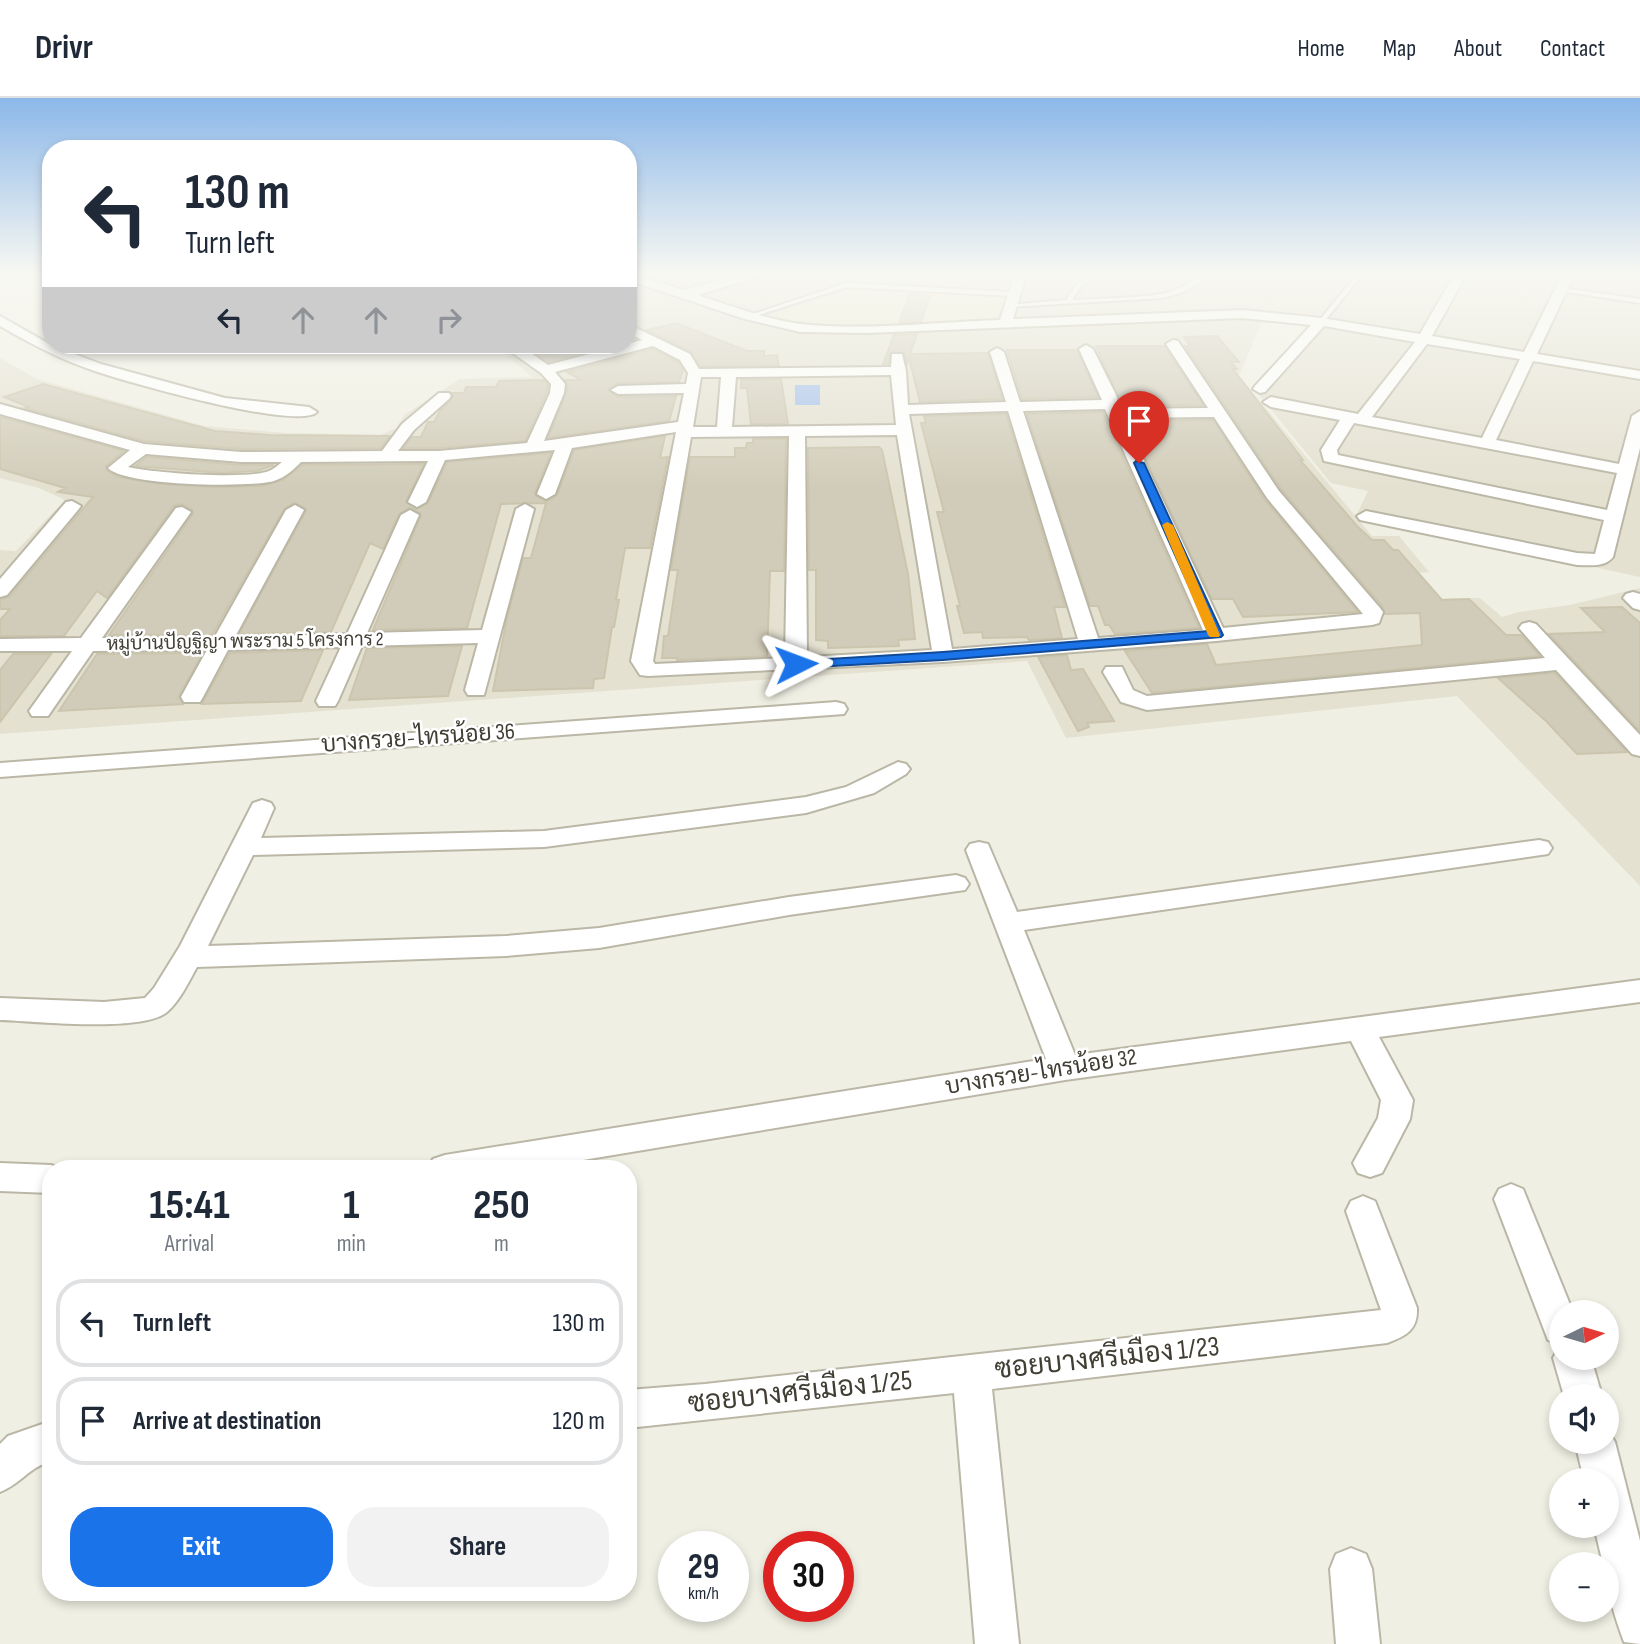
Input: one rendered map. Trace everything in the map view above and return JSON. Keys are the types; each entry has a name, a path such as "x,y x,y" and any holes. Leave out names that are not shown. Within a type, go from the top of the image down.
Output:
{"street":[{"path":"664,345 685,357 693,381 642,661 644,667 657,671 943,656 1216,635 1372,618 1373,612 1273,494 1205,400 1173,345"},
{"path":"1259,389 1300,345"},
{"path":"1418,345 1329,450 1330,458 1614,517"},
{"path":"1460,345 1640,375"},
{"path":"1487,443 1536,345"},
{"path":"1086,349 1116,403 1216,635"},
{"path":"998,352 1012,405 1090,644"},
{"path":"65,354 96,367 224,402 309,412"},
{"path":"523,354 546,370 558,384 557,393 533,448"},
{"path":"546,370 607,354"},
{"path":"618,390 693,381 729,373 898,364 901,410 943,656"},
{"path":"724,431 729,373"},
{"path":"386,457 408,427 444,396"},
{"path":"901,410 1205,400"},
{"path":"1271,402 1625,470"},
{"path":"0,409 143,449 206,456 439,456 533,448 684,429 906,430"},
{"path":"1366,516 1577,559 1597,560 1604,557 1640,416"},
{"path":"796,664 797,430"},
{"path":"546,494 565,444"},
{"path":"143,449 116,468 120,472 145,475 261,479 281,473 295,458"},
{"path":"327,701 439,456"},
{"path":"0,591 72,506"},
{"path":"476,690 525,509"},
{"path":"192,696 295,510"},
{"path":"40,711 182,512"},
{"path":"1529,628 1640,749"},
{"name":"หมู่บ้านปัญฐิญา พระราม 5 โครงการ 2","path":"0,645 221,644 490,636"},
{"path":"1114,672 1125,697 1134,703 1147,703 1561,663"},
{"name":"บางกรวย-ไทรน้อย 36","path":"0,770 836,709"},
{"path":"245,847 544,839 806,805 861,791 898,769"},
{"path":"0,1009 131,1012 155,1006 164,998 187,957 245,847 262,808"},
{"path":"1009,923 1539,848"},
{"path":"979,850 1065,1068"},
{"path":"187,957 493,947 599,938 789,906 956,884"},
{"name":"บางกรวย-ไทรน้อย 32","path":"500,1160 1065,1068 1640,991"},
{"path":"1359,1028 1397,1100 1394,1119 1370,1163"},
{"path":"0,1177 42,1179"},
{"path":"1511,1199 1550,1300"},
{"name":"ซอยบางศรีเมือง 1/23","path":"997,1644 971,1373 1387,1326 1399,1319 1399,1308 1363,1211"},
{"name":"ซอยบางศรีเมือง 1/25","path":"637,1408 719,1402 971,1373"},
{"path":"0,1472 22,1450 42,1444"},
{"path":"1618,1538 1640,1626"},
{"path":"1351,1569 1358,1644"}],"shaded area":[{"path":"637,345 1252,345 1239,376 1372,536 1399,536 1429,572 1395,575 1416,599 1480,598 1502,617 1518,612 1570,605 1640,588 1640,886 1457,696 1066,738 1027,661 0,734 0,550 16,551 65,500 39,488 0,478 0,358 37,379 204,426 286,433 380,435 397,428 404,415 460,379 532,377 505,354 637,354"},
{"path":"1294,345 1640,345 1640,577 1356,516 1368,491 1331,483 1255,390"}],"water":[{"path":"795,385 820,385 820,405 795,405"}],"building":[{"path":"677,345 732,345 747,351 764,351 764,356 777,355 779,366 700,366 691,352"},
{"path":"890,345 913,345 910,354 988,353 1002,399 920,402 909,358 907,364 904,352 890,352 889,364 883,364"},
{"path":"1225,345 1239,362 1231,362 1237,369 1233,369 1303,460 1300,460 1372,540 1384,540 1393,550 1398,550 1442,600 1469,599 1506,635 1521,635 1540,656 1152,693 1125,651 1207,644 1216,665 1422,645 1420,613 1385,614 1382,606 1281,489 1185,346"},
{"path":"1096,346 1164,346 1203,405 1122,406"},
{"path":"653,349 678,362 683,370 679,382 618,383 609,391 618,397 676,396 669,421 548,438 566,394 568,384 565,380 581,380 567,372"},
{"path":"1007,350 1077,350 1098,397 1022,399"},
{"path":"538,354 580,354 549,362"},
{"path":"781,379 788,424 751,424 747,388 741,388 741,380"},
{"path":"544,380 548,385 547,392 525,441 403,448 412,437 421,437 428,422 434,422 453,397 452,393 464,393 466,387 496,387 499,381"},
{"path":"43,384 215,431 270,435 390,436 381,448 241,449 144,441 25,408 29,407 4,397"},
{"path":"1103,412 1199,628 1115,634 1109,625 1105,625 1098,606 1090,606 1027,414"},
{"path":"1006,414 1065,607 1054,607 1062,638 983,638 982,632 964,633 957,606 960,606 937,512 944,512 921,423 926,423 924,416"},
{"path":"0,417 124,451 106,466 107,470 118,477 161,484 261,486 283,480 302,465 424,464 406,501 416,509 428,503 447,462 551,453 535,493 547,501 557,495 574,450 665,436 660,458 668,457 650,548 625,548 616,600 619,600 604,678 594,679 593,688 493,691 507,618 523,558 531,558 546,503 501,504 467,628 373,630 421,516 409,508 399,514 383,549 370,543 331,632 239,634 306,511 294,503 284,509 212,635 109,635 193,514 192,510 182,504 174,506 107,598 97,591 64,636 0,636 0,620 10,609 0,609 0,599 9,597 93,497 58,492 65,488 0,469"},
{"path":"1213,420 1265,500 1358,612 1243,617 1233,599 1212,599 1128,421"},
{"path":"753,439 786,439 784,571 770,571 767,656 677,660 662,658 678,570 671,570 690,457 735,457 735,448 746,448 747,443 753,443"},
{"path":"879,447 882,450 908,574 915,639 898,640 899,646 828,648 828,641 816,640 816,570 809,570 808,448"},
{"path":"147,457 274,465 257,471 221,473 135,466"},
{"path":"1622,607 1640,623 1640,731 1549,634 1605,632 1581,608"},
{"path":"462,646 448,696 349,700 367,648"},
{"path":"323,650 301,701 202,704 230,653"},
{"path":"203,653 179,696 183,704 59,711 97,654"},
{"path":"13,654 51,654 0,722 0,670"},
{"path":"1067,655 1071,670 1083,669 1114,721 1087,723 1089,727 1078,731 1038,657"},
{"path":"1555,673 1627,752 1577,754 1546,721 1498,678"}],"slow traffic":[{"path":"1167,525 1214,635"}],"route":[{"path":"796,664 943,656 1216,635 1139,463"}]}
